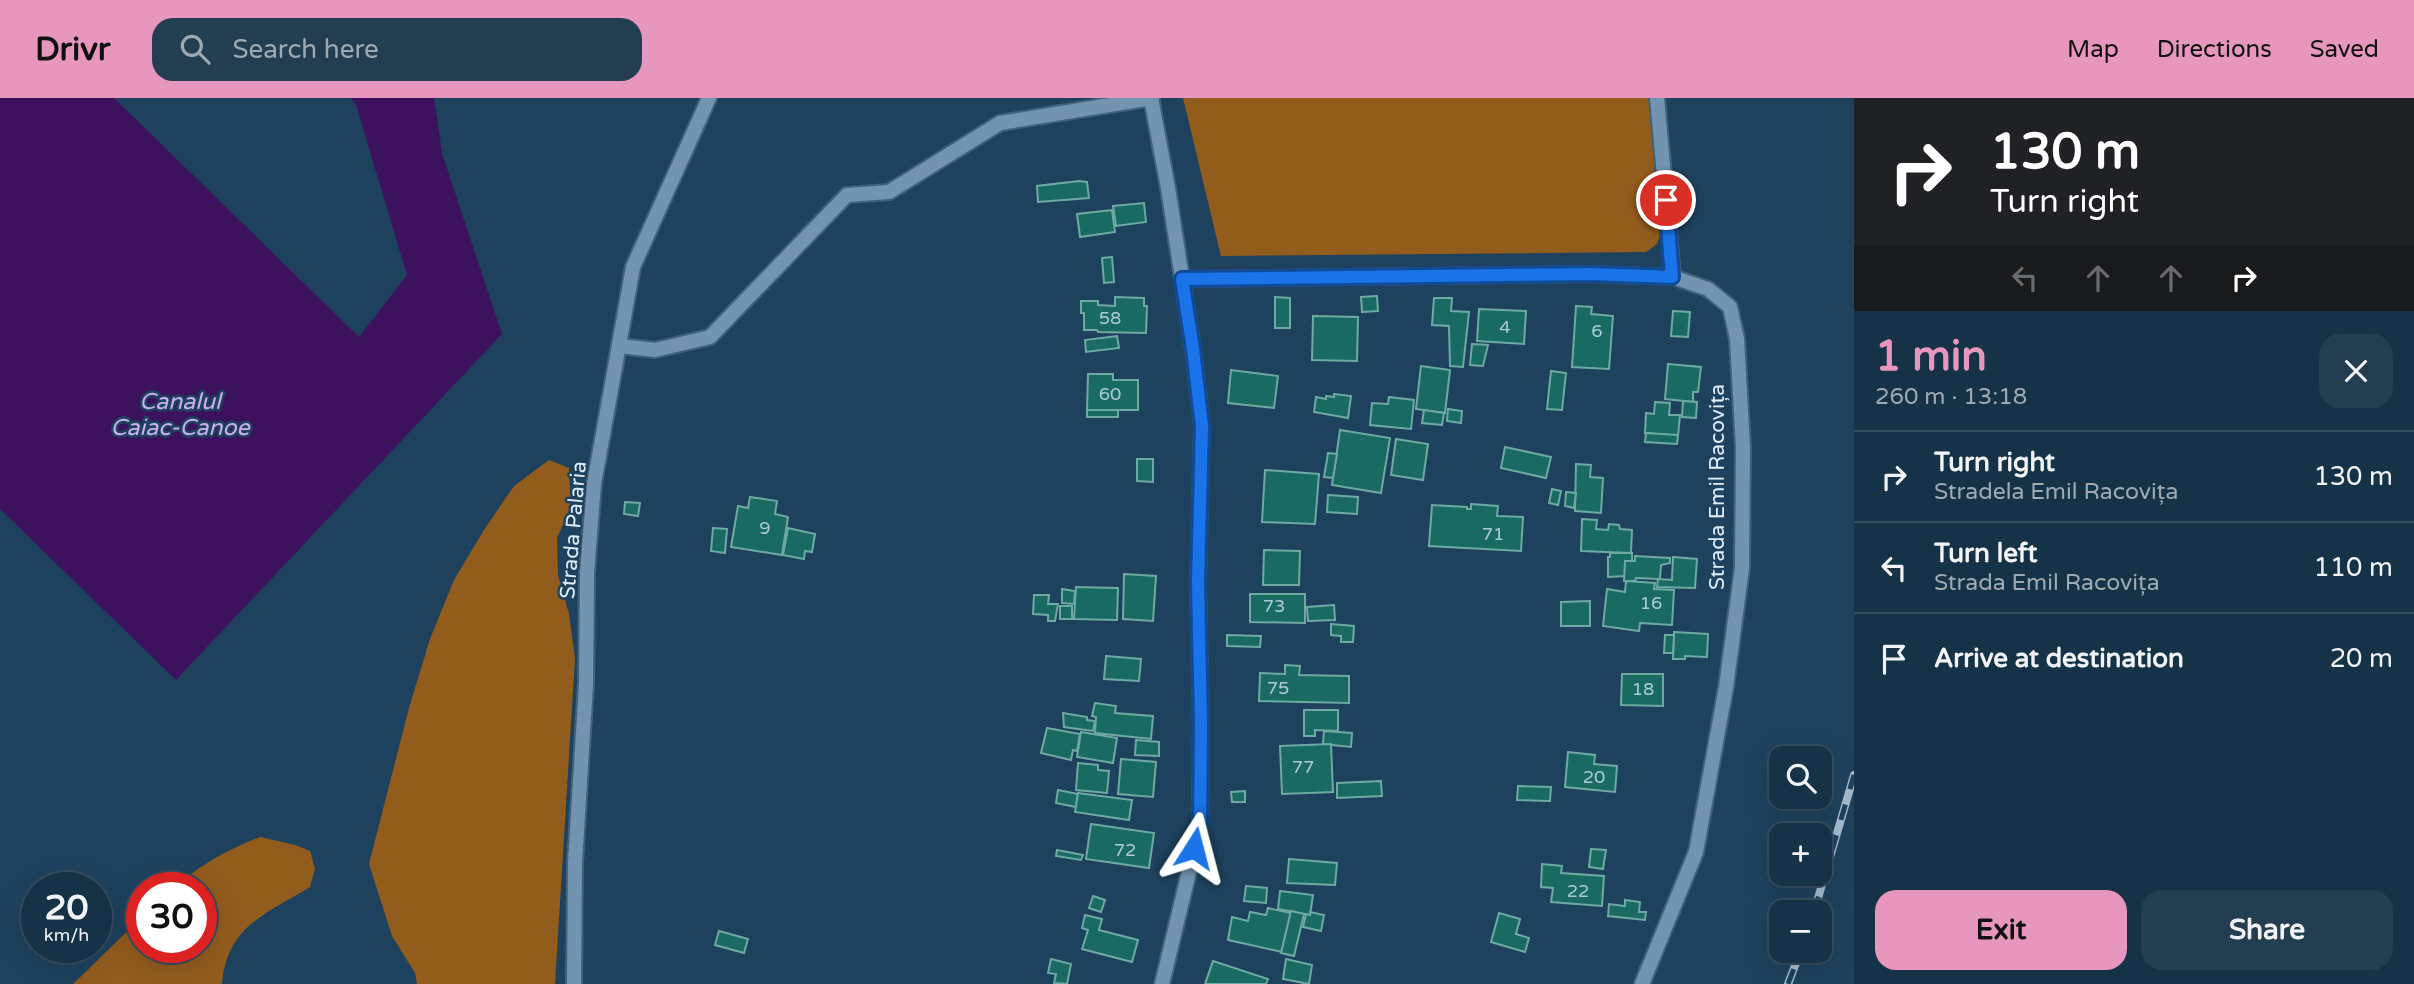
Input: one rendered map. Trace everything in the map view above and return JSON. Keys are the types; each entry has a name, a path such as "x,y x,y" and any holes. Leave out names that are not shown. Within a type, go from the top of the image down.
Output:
{"street":[{"name":"Strada Palaria","path":"574,984 575,863 586,684 587,573 594,484 633,267 709,98"},
{"path":"620,346 655,350 710,337 847,195 889,192 1000,123 1152,98 1193,349 1202,426 1198,583 1200,826 1162,984"},
{"path":"1657,98 1672,277"},
{"name":"Strada Emil Racovița","path":"1182,279 1591,274 1672,277 1708,289 1730,307 1737,340 1742,435 1742,568 1726,687 1696,852 1642,984"}],"shaded area":[{"path":"1183,98 1649,98 1660,235 1657,244 1646,252 1221,256"},
{"path":"549,460 569,468 571,507 557,538 558,575 569,614 575,658 555,984 417,984 415,973 392,936 369,864 409,708 430,639 454,580 514,486"},
{"path":"260,837 295,845 310,851 315,869 310,887 264,914 240,935 225,964 222,984 73,984 95,963 112,963 112,946 126,933 126,963 217,963 217,872 195,872 236,847"}],"water":[{"name":"Canalul Caiac-Canoe","path":"0,98 114,98 359,337 407,275 356,105 351,98 434,98 442,153 502,334 176,680 0,509"}],"building":[{"path":"1087,182 1089,198 1038,202 1037,186"},
{"path":"1144,203 1146,222 1116,226 1113,206"},
{"path":"1112,210 1115,232 1080,237 1077,214"},
{"path":"1112,257 1114,282 1104,283 1102,258"},
{"path":"1377,296 1378,311 1362,312 1361,297"},
{"path":"1115,297 1144,298 1144,306 1147,306 1146,333 1084,330 1081,301 1098,301 1098,305 1115,306"},
{"path":"1275,297 1290,298 1290,328 1275,328"},
{"path":"1434,298 1452,298 1451,311 1469,312 1463,367 1450,366 1449,326 1432,325"},
{"path":"1576,306 1592,307 1591,314 1613,316 1609,369 1572,367"},
{"path":"1479,309 1526,311 1524,344 1477,341"},
{"path":"1673,311 1690,312 1688,337 1671,336"},
{"path":"1313,316 1358,317 1357,361 1312,360"},
{"path":"1117,336 1119,348 1086,352 1085,340"},
{"path":"1472,344 1488,345 1483,366 1470,365"},
{"path":"1668,364 1701,367 1698,392 1693,392 1693,402 1665,399"},
{"path":"1421,366 1450,370 1445,413 1416,409"},
{"path":"1231,370 1278,376 1274,408 1228,403"},
{"path":"1551,371 1566,373 1562,410 1547,409"},
{"path":"1088,374 1113,374 1113,380 1138,380 1138,410 1087,410"},
{"path":"1334,394 1351,396 1348,418 1314,412 1316,397 1326,399 1326,396 1334,397"},
{"path":"1389,397 1414,400 1411,429 1370,425 1372,403 1388,404"},
{"path":"1683,401 1697,402 1696,418 1682,417"},
{"path":"1655,402 1670,403 1669,415 1680,415 1678,436 1645,433 1646,413 1654,414"},
{"path":"1448,409 1462,411 1461,423 1447,421"},
{"path":"1087,410 1118,410 1118,417 1087,417"},
{"path":"1424,410 1444,413 1442,425 1422,423"},
{"path":"1340,430 1390,438 1381,493 1332,485"},
{"path":"1646,433 1678,435 1677,444 1645,442"},
{"path":"1396,439 1428,444 1423,480 1391,475"},
{"path":"1505,447 1551,457 1546,478 1501,468"},
{"path":"1328,453 1337,454 1333,478 1324,477"},
{"path":"1137,459 1153,459 1153,482 1137,481"},
{"path":"1576,464 1591,465 1590,477 1603,478 1601,513 1575,511"},
{"path":"1265,470 1319,474 1315,524 1262,522"},
{"path":"1552,489 1561,491 1558,505 1549,503"},
{"path":"1566,492 1576,493 1574,508 1565,506"},
{"path":"1328,495 1358,497 1357,514 1327,512"},
{"path":"750,497 777,501 775,514 788,517 782,555 731,547 738,506 748,508"},
{"path":"625,502 640,503 638,516 624,514"},
{"path":"1471,504 1498,506 1497,516 1523,517 1521,551 1429,546 1432,505 1471,509"},
{"path":"1582,519 1597,520 1596,529 1608,530 1609,524 1632,530 1631,553 1581,551"},
{"path":"713,528 727,529 725,553 711,551"},
{"path":"788,528 815,534 812,552 805,551 804,559 783,555"},
{"path":"1264,550 1300,551 1299,585 1263,585"},
{"path":"1610,553 1632,553 1632,562 1625,561 1625,576 1608,577"},
{"path":"1635,556 1670,558 1670,563 1661,565 1660,579 1636,578 1635,581 1624,581 1625,561 1635,561"},
{"path":"1673,557 1697,559 1695,588 1657,587 1658,579 1672,580"},
{"path":"1124,574 1156,576 1153,621 1123,619"},
{"path":"1626,581 1655,583 1654,589 1674,590 1672,625 1640,623 1639,631 1603,626 1607,589 1625,592"},
{"path":"1076,587 1118,588 1117,620 1074,619"},
{"path":"1062,589 1075,591 1074,604 1062,603"},
{"path":"1250,594 1305,594 1305,623 1250,622"},
{"path":"1034,595 1049,595 1048,604 1058,604 1055,621 1048,621 1048,615 1033,614"},
{"path":"1590,601 1590,626 1561,626 1561,602"},
{"path":"1334,605 1335,620 1308,621 1307,607"},
{"path":"1060,606 1072,606 1072,619 1060,619"},
{"path":"1331,624 1354,626 1353,642 1341,642 1341,636 1331,635"},
{"path":"1674,632 1708,634 1707,657 1685,656 1685,659 1673,659"},
{"path":"1227,635 1261,636 1260,647 1227,646"},
{"path":"1665,635 1674,635 1673,653 1664,653"},
{"path":"1106,656 1141,659 1139,681 1104,679"},
{"path":"1285,665 1300,666 1299,675 1349,676 1349,703 1259,701 1260,673 1285,674"},
{"path":"1622,674 1663,674 1663,706 1621,705"},
{"path":"1095,703 1116,706 1115,713 1153,716 1151,739 1095,733 1096,717 1092,716"},
{"path":"1304,710 1338,710 1338,731 1315,730 1315,736 1304,736"},
{"path":"1063,713 1095,721 1093,731 1064,727"},
{"path":"1047,728 1080,734 1077,751 1073,750 1071,760 1041,753"},
{"path":"1324,731 1352,733 1351,747 1323,744"},
{"path":"1081,732 1117,738 1113,763 1077,757"},
{"path":"1136,740 1159,742 1159,756 1135,755"},
{"path":"1331,744 1333,792 1282,794 1280,746"},
{"path":"1568,752 1595,755 1594,764 1617,766 1615,792 1565,787"},
{"path":"1121,759 1156,762 1153,797 1118,794"},
{"path":"1078,763 1098,765 1098,770 1109,771 1107,793 1076,790"},
{"path":"1381,781 1382,796 1337,798 1337,783"},
{"path":"1518,786 1551,787 1550,801 1517,800"},
{"path":"1058,790 1078,794 1076,807 1056,803"},
{"path":"1245,791 1245,802 1232,802 1231,792"},
{"path":"1078,793 1132,800 1129,820 1075,812"},
{"path":"1091,824 1154,833 1149,868 1086,859"},
{"path":"1591,849 1606,850 1603,869 1589,867"},
{"path":"1057,850 1083,855 1081,860 1056,856"},
{"path":"1289,859 1337,863 1335,885 1287,883"},
{"path":"1542,864 1562,866 1561,873 1604,876 1602,906 1551,902 1553,888 1541,887"},
{"path":"1246,886 1267,888 1266,903 1244,901"},
{"path":"1280,891 1313,895 1310,915 1278,909"},
{"path":"1093,896 1105,900 1101,912 1089,908"},
{"path":"1625,900 1640,902 1639,912 1646,912 1645,920 1608,916 1609,904 1625,906"},
{"path":"1268,908 1291,913 1282,952 1228,940 1232,917 1248,921 1250,912 1266,915"},
{"path":"1291,911 1304,914 1294,956 1281,953"},
{"path":"1310,912 1324,915 1321,931 1303,927 1306,914 1310,915"},
{"path":"1499,913 1520,919 1516,934 1529,938 1525,952 1491,942"},
{"path":"1085,915 1102,919 1099,930 1138,940 1132,962 1082,949 1088,930 1082,928"},
{"path":"719,931 748,939 744,953 715,945"},
{"path":"1051,959 1071,964 1067,984 1054,983 1056,974 1048,973"},
{"path":"1286,959 1312,965 1309,984 1283,979"},
{"path":"1213,961 1268,979 1266,984 1205,984"}],"railway":[{"path":"1818,900 1854,775"},
{"path":"1788,984 1796,963"}],"route":[{"path":"1194,848 1200,826 1198,583 1202,426 1182,279 1591,274 1672,277 1666,200"}]}
